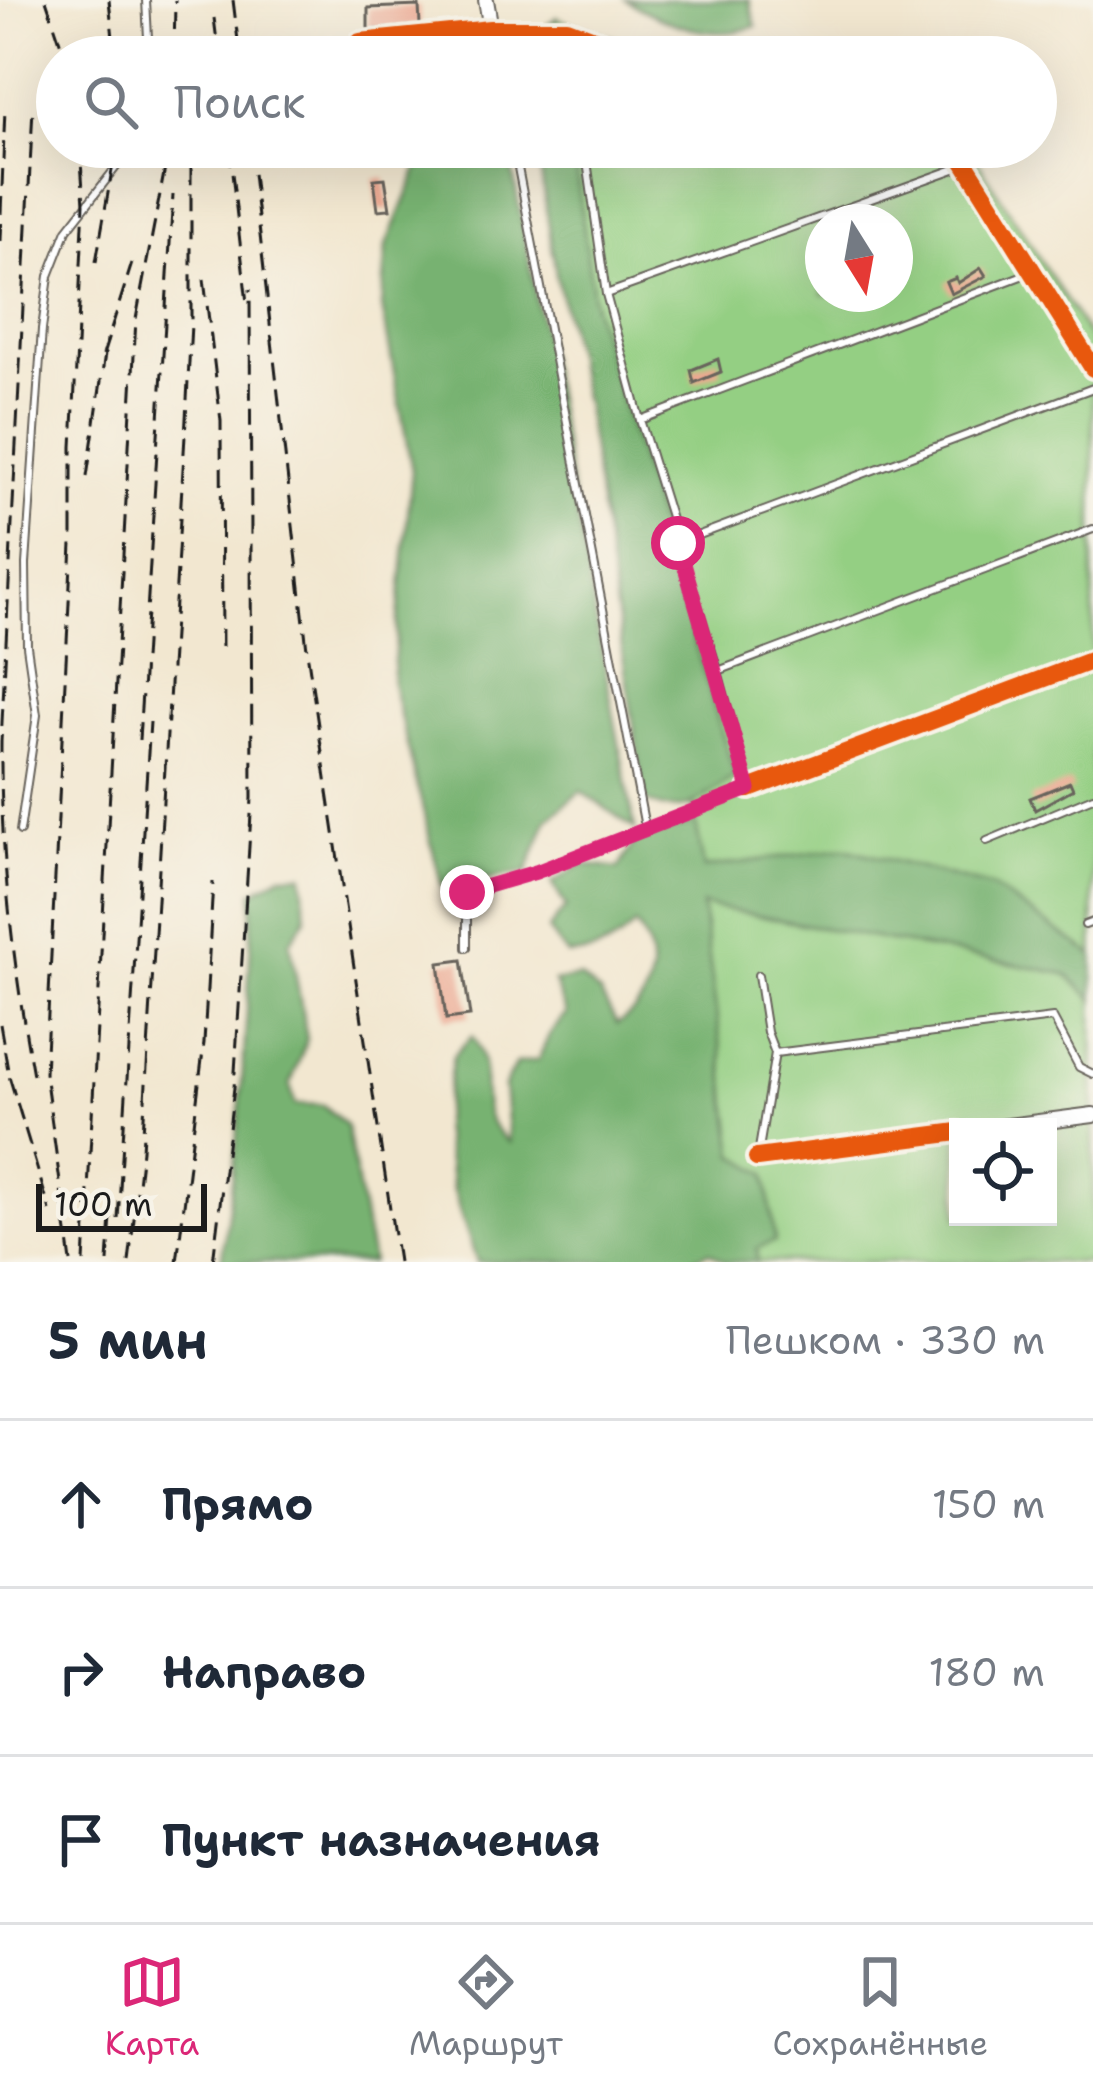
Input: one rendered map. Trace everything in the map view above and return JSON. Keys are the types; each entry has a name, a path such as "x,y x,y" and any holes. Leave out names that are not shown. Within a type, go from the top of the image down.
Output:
{"street":[{"path":"486,0 491,29"},
{"path":"420,36 567,28 588,36"},
{"path":"968,168 1093,368"},
{"path":"749,789 1093,659"},
{"path":"1057,1120 1093,1115"},
{"path":"757,1158 949,1133"}],"lane":[{"path":"146,0 147,36"},
{"path":"567,28 568,36"},
{"path":"491,29 492,36"},
{"path":"20,831 37,715 27,646 26,564 42,329 50,277 67,230 116,168"},
{"path":"518,168 645,827"},
{"path":"467,948 467,892 536,872 749,789 607,295 587,168"},
{"path":"607,295 958,168"},
{"path":"640,420 1033,272"},
{"path":"678,543 1093,388"},
{"path":"718,671 1093,529"},
{"path":"987,841 1093,797"},
{"path":"757,1158 775,1053 758,975"},
{"path":"775,1053 1053,1018 1079,1067 1093,1074"}],"green space":[{"path":"626,0 749,0 756,26 723,32 689,28"},
{"path":"556,18 607,36 558,36"},
{"path":"556,18 558,36 534,36"},
{"path":"418,168 512,168 635,829 581,791 547,820 527,872 442,887 392,683 412,471 382,307 387,245"},
{"path":"540,168 576,168 595,314 735,776 681,808 645,800 585,406 556,274"},
{"path":"576,168 982,168 1093,343 1093,955 992,887 844,848 703,869 691,794 735,775 595,314"},
{"path":"696,823 704,868 844,848 992,887 1093,955 1093,999 1066,974 702,905 735,1155 766,1174 775,1241 757,1248 757,1262 726,1262 709,1252 685,1262 477,1262 453,1191 442,1127 453,1056 472,1036 483,1065 489,1118 509,1142 504,1086 516,1063 538,1060 549,1035 566,1014 554,982 580,977 600,994 617,1024 640,1004 650,979 649,952 635,925 604,948 567,955 548,930 566,907 552,883 583,864 618,869 638,837"},
{"path":"303,874 306,918 290,942 307,1039 290,1085 295,1104 323,1105 346,1125 372,1262 221,1262 242,1077 253,892 282,875"},
{"path":"702,905 1067,974 1093,999 1093,1262 757,1262 735,1155"}],"building":[{"path":"419,6 420,25 368,30 368,8"},
{"path":"385,178 390,209 378,210 374,179"},
{"path":"981,268 986,276 951,294 946,282 956,278 958,283"},
{"path":"718,359 721,372 694,383 691,370"},
{"path":"1070,782 1073,789 1035,810 1030,798"},
{"path":"462,960 470,1016 446,1019 439,963"}],"railway":[{"path":"46,0 58,36"},
{"path":"109,0 113,36"},
{"path":"174,36 175,0"},
{"path":"233,0 237,36"},
{"path":"214,18 216,36"},
{"path":"0,241 5,108"},
{"path":"33,108 1,742 9,909 33,1075"},
{"path":"71,1262 45,1073 72,544 81,168"},
{"path":"96,262 112,168"},
{"path":"84,1262 136,319 165,168"},
{"path":"129,1262 142,1150 186,419 191,168"},
{"path":"231,168 247,303"},
{"path":"252,168 308,658 398,1262"},
{"path":"139,740 173,195"},
{"path":"103,355 132,263"},
{"path":"204,279 221,421 222,656"},
{"path":"213,1262 234,1088 252,798 250,289"},
{"path":"87,477 107,340"},
{"path":"118,1219 150,722"},
{"path":"177,1262 204,1043 213,882"},
{"path":"0,1024 9,1076 50,1211"},
{"path":"108,1262 112,1201"}],"cycle path":[{"path":"420,36 491,29 567,29 586,36"},
{"path":"968,168 1093,368"},
{"path":"749,789 1093,660"},
{"path":"757,1158 949,1133"}],"route":[{"path":"467,892 536,872 749,789 678,543"}]}
